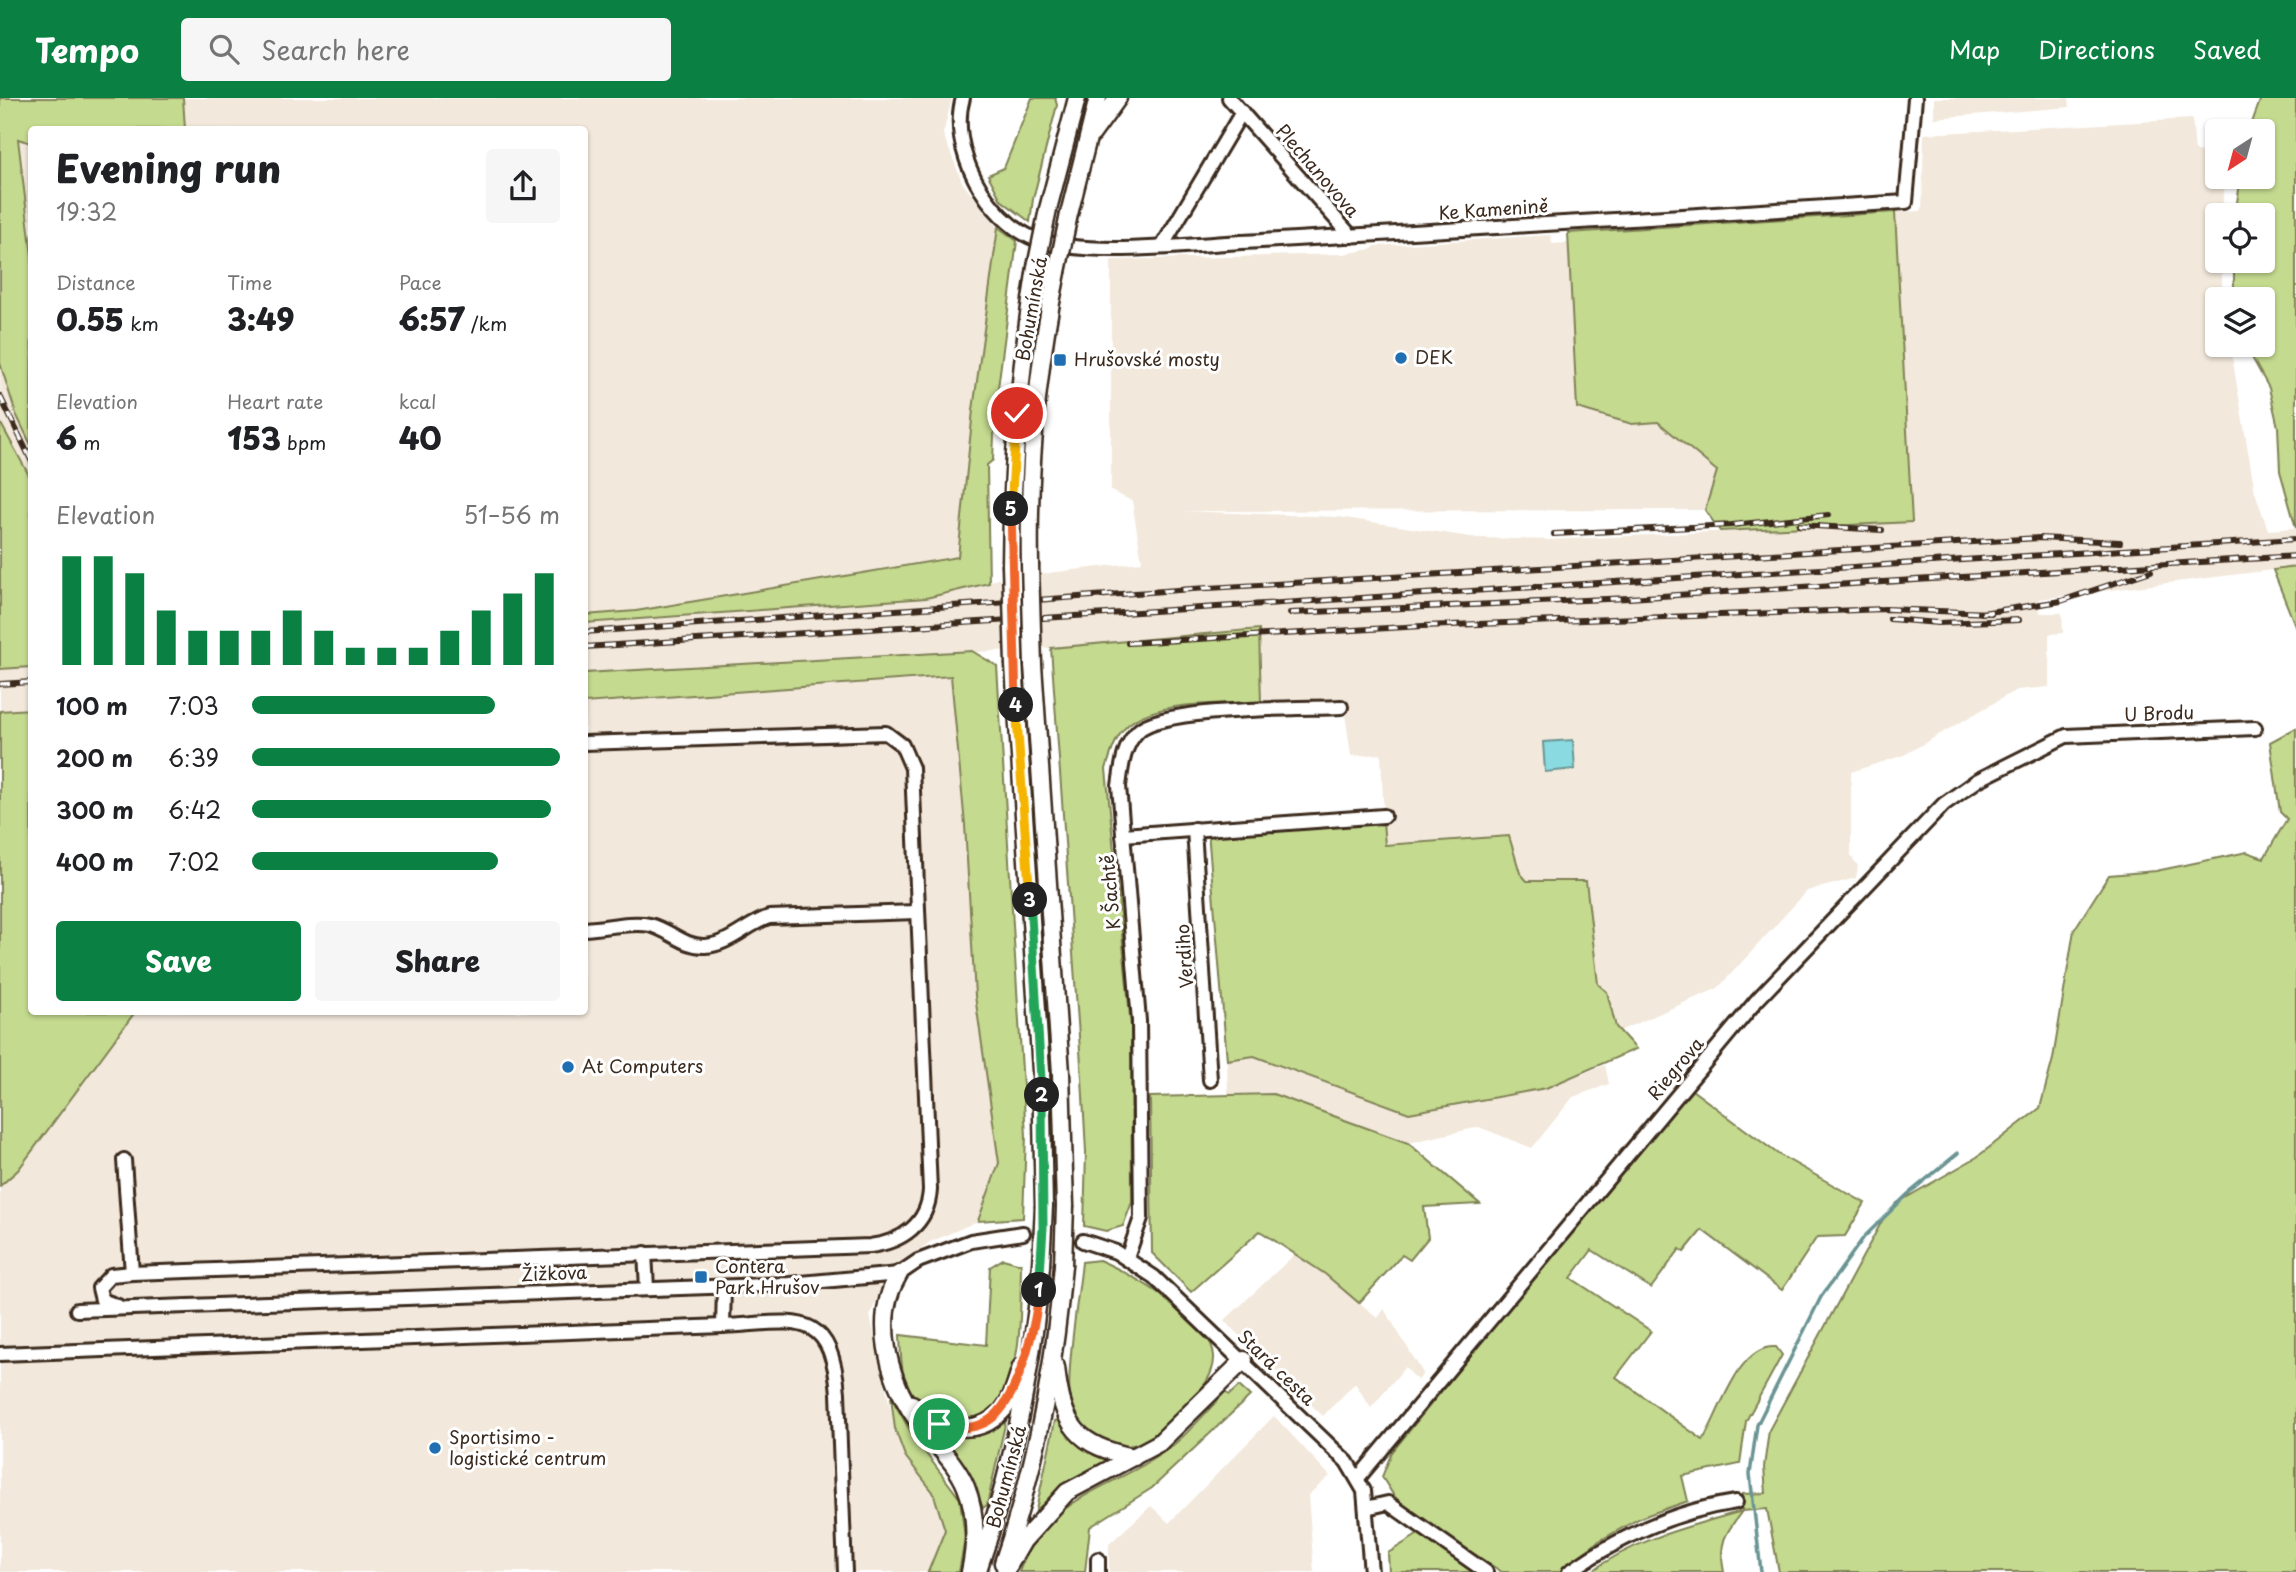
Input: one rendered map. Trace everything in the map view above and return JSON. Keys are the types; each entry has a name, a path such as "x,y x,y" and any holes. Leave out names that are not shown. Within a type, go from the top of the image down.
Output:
{"main road":[{"path":"1061,155 1065,122 1064,98"},
{"name":"Bohumínská","path":"977,1572 1011,1461 1036,1324 1041,1265 1044,1206 1041,1070 1014,665 1011,565 1017,413 1023,348 1048,209 1077,98"},
{"name":"Bohumínská","path":"1002,1572 1031,1466 1057,1327 1065,1206 1058,1017 1033,664 1029,516 1035,416 1047,323 1057,272 1083,148 1098,98"},
{"path":"1083,148 1118,98"},
{"path":"899,1274 888,1296 886,1318 891,1370 915,1418 966,1486 973,1511 975,1536 970,1572"},
{"path":"901,1393 927,1417 946,1426 967,1428 991,1420 1010,1399 1036,1324"},
{"path":"1057,1327 1058,1382 1076,1431 1095,1448 1134,1457"},
{"path":"1002,1572 1023,1541 1067,1492 1159,1443 1184,1422 1244,1360"}],"street":[{"name":"Ke Kamenině","path":"964,98 960,129 965,150 974,177 992,205 1032,238 1082,249 1351,236 1906,202 1915,98"},
{"name":"Plechanovova","path":"1229,98 1351,236"},
{"path":"1163,245 1242,112"},
{"name":"K Šachtě","path":"1127,1258 1142,1218 1139,1021 1119,786 1126,748 1139,729 1175,716 1341,707"},
{"name":"U Brodu","path":"2066,736 2255,727"},
{"path":"137,1310 106,1303 99,1292 106,1277 132,1273 870,1247 898,1239 919,1223 927,1208 930,1190 916,912 912,768 902,745 886,733 588,743"},
{"name":"Riegrova","path":"1359,1477 1756,1000 1944,804 1978,780 2066,736"},
{"path":"1123,835 1384,816"},
{"name":"Verdiho","path":"1194,829 1210,1080"},
{"path":"588,929 646,924 668,930 687,944 707,946 734,937 752,923 769,917 916,912"},
{"path":"124,1160 132,1273"},
{"name":"Žižkova","path":"77,1310 137,1310 724,1287 899,1274 918,1261 971,1241 1023,1233"},
{"name":"Stará cesta","path":"1083,1241 1127,1258 1168,1289 1343,1457 1359,1477 1366,1508 1371,1572"},
{"path":"645,1253 648,1288"},
{"path":"723,1326 724,1287"},
{"path":"0,1354 800,1324 816,1329 828,1344 836,1365 845,1572"},
{"path":"1569,1572 1616,1542 1654,1524 1715,1505 1736,1502"},
{"path":"1366,1508 1388,1503 1486,1572"}],"shaded area":[{"path":"183,98 952,98 943,134 963,184 998,227 973,410 958,557 636,611 588,615 588,126 185,126"},
{"path":"1934,98 2069,98 2070,107 1934,118"},
{"path":"2192,119 2195,151 2205,152 2205,189 2224,189 2223,203 2205,203 2205,273 2222,273 2222,287 2205,287 2205,357 2232,357 2255,492 2268,530 2296,528 2296,567 2039,599 2040,613 2062,613 2063,633 2049,634 2049,687 2016,690 1904,755 1851,772 1851,856 1858,866 1856,878 1807,891 1718,988 1619,1031 1607,992 1598,984 1586,881 1527,881 1520,873 1509,836 1385,845 1381,754 1351,756 1343,698 1261,703 1258,629 1051,648 588,673 588,623 926,598 998,579 1142,562 1132,501 1111,491 1111,260 1343,254 1372,249 1375,246 1551,235 1552,244 1568,243 1577,408 1632,424 1658,422 1718,471 1705,510 1180,511 1338,517 1477,538 1549,540 1912,522 1895,212 1922,211 1924,134"},
{"path":"18,139 28,142 28,229"},
{"path":"0,363 16,414 28,439 28,473 0,422"},
{"path":"28,667 28,709 0,711 0,669"},
{"path":"951,676 965,825 975,996 999,1163 978,1221 930,1242 887,1274 870,1316 895,1429 905,1456 933,1492 945,1530 928,1572 0,1572 0,1186 18,1170 133,1015 588,1015 588,703"},
{"path":"1254,1056 1410,1113 1546,1088 1605,1065 1609,1084 1573,1097 1532,1148 1479,1127 1408,1143 1273,1094 1228,1095 1227,1060"},
{"path":"1295,1254 1325,1274 1378,1318 1384,1309 1423,1373 1418,1381 1405,1367 1371,1408 1355,1383 1323,1416 1224,1321"},
{"path":"1274,1416 1330,1476 1308,1495 1314,1572 1109,1572 1109,1544 1151,1506 1169,1523"}],"green space":[{"path":"0,98 183,98 185,126 28,126 28,142 18,139 28,223 28,439 16,414 0,363"},
{"path":"1032,98 1055,98 1057,105 1033,199 1030,222 1001,200 988,175 1004,168"},
{"path":"2261,98 2296,98 2296,528 2280,471 2278,427 2269,388 2252,357 2275,357 2275,287 2234,287 2234,273 2275,273 2275,203 2237,203 2239,189 2275,189 2275,119 2253,119"},
{"path":"1895,212 1912,522 1720,531 1705,510 1717,471 1658,422 1632,424 1577,408 1568,233"},
{"path":"998,227 1017,241 995,411 993,460 987,465 989,583 926,598 588,623 588,615 636,611 958,557 973,410"},
{"path":"0,422 28,473 28,667 0,669"},
{"path":"2296,567 2296,628 2273,570"},
{"path":"1259,629 1261,703 1173,707 1140,717 1120,735 1106,769 1131,1027 1132,1202 1123,1226 1106,1231 1084,1226 1086,1152 1082,1078 1051,648"},
{"path":"972,651 997,666 1026,1135 1023,1218 978,1221 999,1163 975,996 965,825 951,676 588,703 588,673"},
{"path":"28,709 28,1015 133,1015 18,1170 0,1186 0,711"},
{"path":"2296,728 2296,1572 1779,1572 1767,1509 1742,1511 1742,1494 1766,1493 1764,1467 1769,1430 1883,1219 1897,1203 1977,1157 2040,1108 2053,1059 2074,930 2109,875 2156,871 2247,852 2264,858 2287,819 2280,812 2270,742"},
{"path":"1383,822 1385,845 1509,836 1520,873 1527,881 1586,881 1598,984 1607,992 1616,1027 1636,1049 1546,1088 1409,1113 1254,1056 1227,1060 1208,831"},
{"path":"1692,1090 1778,1154 1865,1203 1845,1236 1817,1237 1782,1290 1702,1230 1684,1252 1680,1249 1651,1288 1592,1250 1571,1278 1651,1331 1616,1377 1703,1440 1732,1382 1751,1356 1763,1349 1776,1347 1782,1355 1746,1421 1740,1464 1682,1476 1688,1501 1642,1517 1599,1541 1559,1572 1502,1572 1414,1515 1394,1496 1382,1477 1392,1452 1593,1204"},
{"path":"1273,1094 1408,1143 1480,1204 1424,1207 1428,1238 1410,1260 1402,1255 1359,1303 1325,1274 1260,1231 1191,1292 1152,1253 1150,1097"},
{"path":"1003,1259 1021,1264 1017,1352 1007,1386 999,1401 980,1417 967,1420 942,1416 920,1402 908,1386 902,1365 900,1335 986,1345 990,1267"},
{"path":"1099,1260 1148,1286 1185,1313 1200,1327 1210,1342 1214,1356 1212,1370 1196,1395 1161,1431 1139,1443 1116,1445 1094,1438 1085,1431 1072,1410 1070,1360 1082,1262"},
{"path":"1239,1386 1250,1396 1152,1488 1090,1527 1085,1572 1019,1572 1031,1546 1047,1525 1065,1509 1172,1446 1225,1392 1229,1395"},
{"path":"891,1397 913,1436 960,1499 965,1538 959,1572 928,1572 945,1530 933,1492 905,1456 895,1429"},
{"path":"1061,1418 1083,1444 1114,1459 1064,1487 1036,1510 1055,1421"},
{"path":"1006,1420 987,1505 983,1508 969,1474 937,1431 956,1435 973,1434"},
{"path":"1742,1511 1724,1539 1724,1572 1591,1572 1644,1542"},
{"path":"1422,1532 1475,1572 1389,1572 1388,1553"}],"water":[{"path":"1573,740 1575,769 1545,772 1543,742"}],"waterway":[{"path":"1761,1572 1750,1474 1757,1425 1821,1297 1864,1237 1908,1194 1958,1153"}],"tunnel":[{"path":"1023,1233 1051,1234 1083,1241"}],"railway":[{"path":"0,396 28,454"},
{"path":"1554,534 1732,525 1829,515"},
{"path":"1799,525 1882,530"},
{"path":"588,632 1192,589 2039,538 2120,542"},
{"path":"588,647 2296,539"},
{"path":"1290,613 1629,598 2296,556"},
{"path":"1982,613 2061,601 2151,571"},
{"path":"1128,643 1423,626 1885,609 1991,613"},
{"path":"1890,619 1938,623 2019,620"},
{"path":"0,684 28,682"}],"place":[{"name":"DEK","path":"1401,358"},
{"name":"Hrušovské mosty","path":"1060,360"},
{"name":"At Computers","path":"568,1067"},
{"name":"Contera Park Hrušov","path":"701,1277"},
{"name":"Sportisimo - logistické centrum","path":"435,1448"}],"route":[{"path":"939,1424 967,1428 991,1420 1002,1412 1016,1384 1036,1324 1041,1265 1044,1206 1041,1070 1020,773 1011,565 1017,413"}]}
